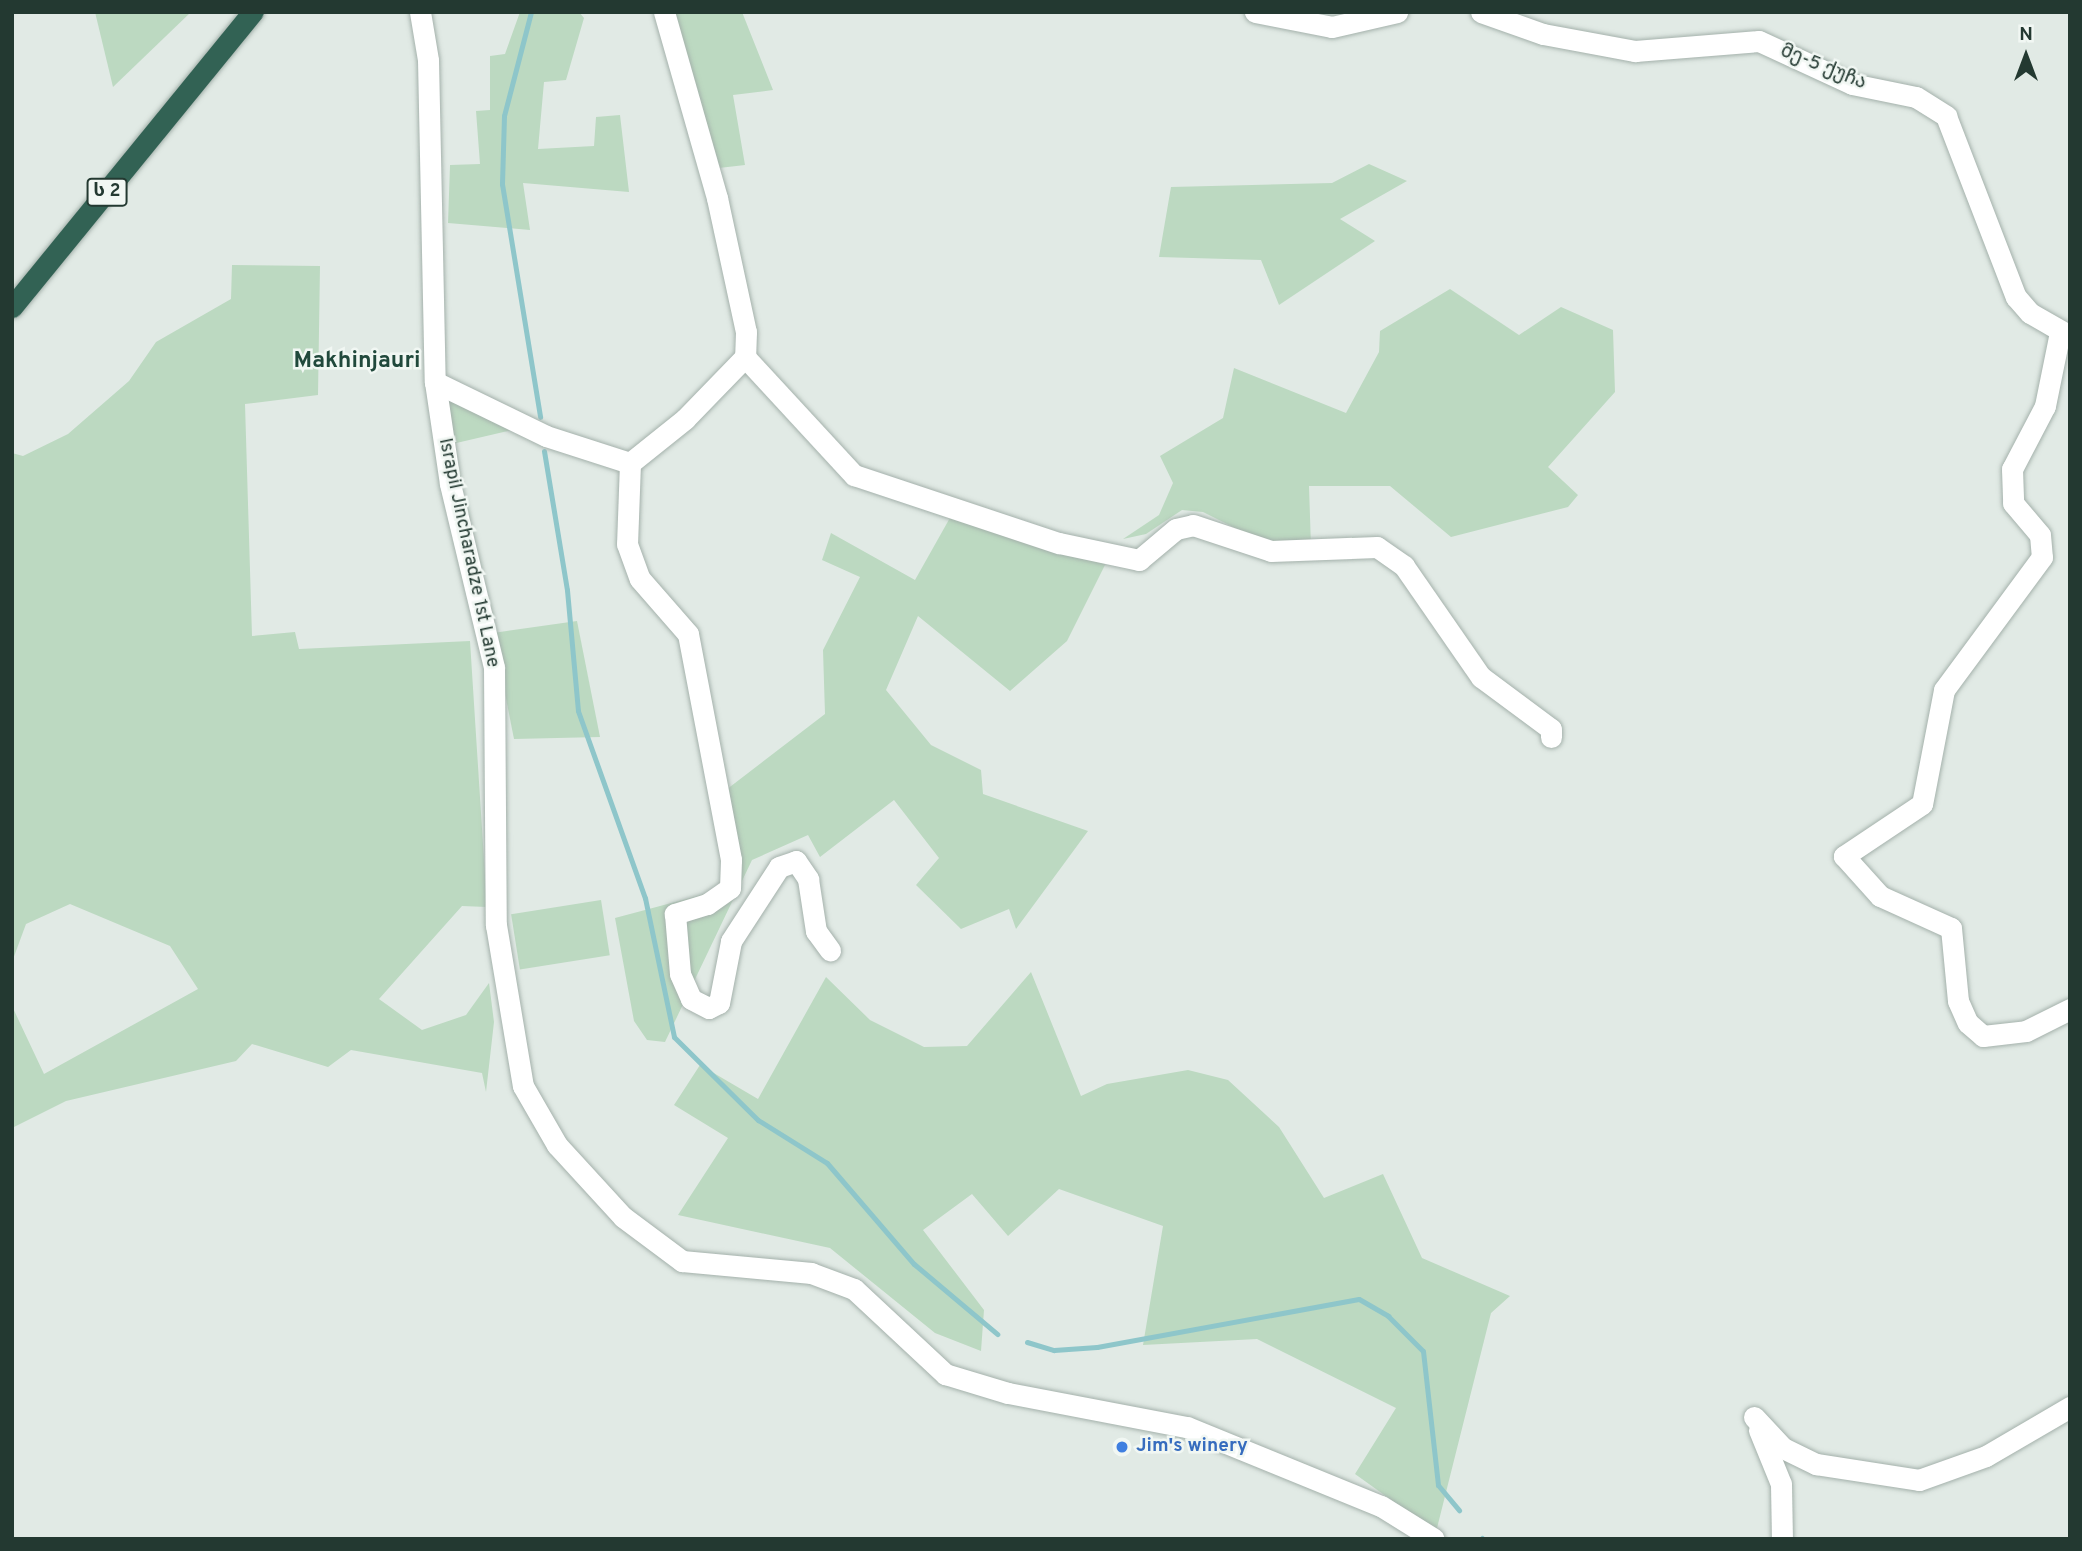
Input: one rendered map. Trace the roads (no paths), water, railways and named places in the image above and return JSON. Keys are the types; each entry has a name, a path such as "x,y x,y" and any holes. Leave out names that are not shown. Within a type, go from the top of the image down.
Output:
{"highway":[{"name":"ს 2","path":"12,307 253,12"}],"street":[{"name":"Israpil Jincharadze 1st Lane","path":"420,12 428,60 435,382 450,484 494,667 496,925 523,1086 557,1145 623,1217 682,1261 811,1273 854,1289 945,1374 1008,1393 1187,1427 1381,1506 1434,1539"},
{"path":"664,12 718,198 746,332 745,357 685,419 630,463 627,544 640,579 688,634 730,860 730,888 707,904 675,914 680,974 691,999 709,1008 719,1003 731,941 779,867 796,861 808,879 816,931 830,950"},
{"path":"1255,12 1332,27 1397,12"},
{"name":"მე-5 ქუჩა","path":"1481,12 1543,34 1635,51 1759,41 1852,84 1916,97 1946,116 2016,297 2065,334"},
{"path":"2065,334 2045,405 2012,469 2013,503 2040,535 2042,557 1944,690 1922,804 1844,856 1880,896 1951,928 1958,1000 1968,1023 1983,1036 2026,1031 2070,1009"},
{"path":"745,357 854,475 1059,543 1139,560 1176,530 1193,525 1271,551 1377,547 1404,566 1481,677 1551,729 1551,737"},
{"path":"435,382 546,436 630,463"},
{"path":"1782,1539 1781,1484 1754,1417 1783,1448 1816,1464 1919,1480 1986,1456 2070,1407"}],"waterway":[{"path":"531,12 504,116 502,184 540,417"},
{"path":"544,451 567,590 578,711 645,898 674,1037 758,1120 827,1163 914,1264 997,1334"},
{"path":"1027,1342 1054,1350 1097,1347 1359,1299 1388,1316 1423,1351 1438,1485 1459,1510"}],"place":[{"name":"Jim's winery","path":"1122,1447"}],"district":[{"name":"Makhinjauri","path":"357,362"}]}
